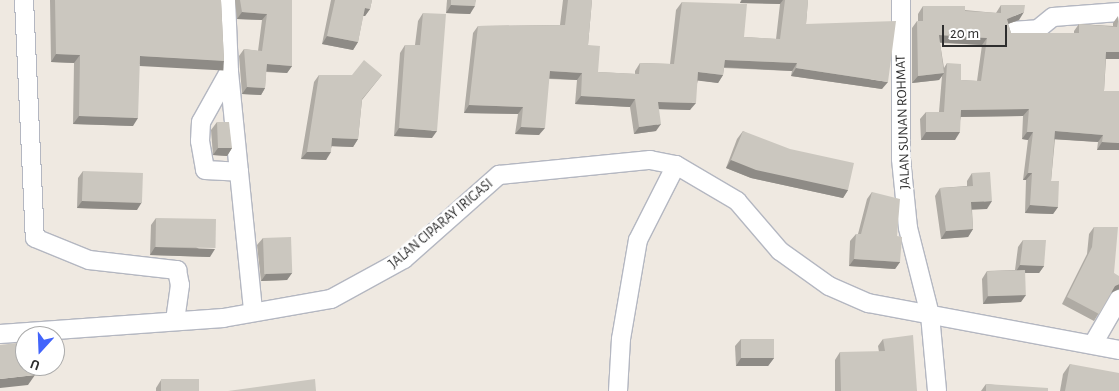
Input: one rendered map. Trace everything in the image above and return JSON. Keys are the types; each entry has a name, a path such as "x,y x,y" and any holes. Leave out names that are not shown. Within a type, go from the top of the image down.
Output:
{"street":[{"path":"24,0 35,238 89,260 177,270 180,285 175,319"},
{"path":"226,0 229,72 253,310"},
{"name":"JALAN SUNAN ROHMAT","path":"900,0 902,167 908,228 930,315 936,391"},
{"path":"1011,31 1038,29 1053,17 1119,12"},
{"path":"229,72 200,122 200,141 204,170 239,172"},
{"name":"JALAN CIPARAY IRIGASI","path":"0,334 175,319 223,318 253,310 331,299 357,287 404,259 499,175 650,160 676,165 737,201 780,251 829,286 868,303 1119,350"},
{"path":"618,391 620,339 638,240 676,165"},
{"path":"1093,344 1119,298"}],"building":[{"path":"55,0 221,0 224,61 140,56 138,118 79,116 80,55 56,54"},
{"path":"240,0 292,0 292,66 267,64 265,88 247,87 244,49 262,51 267,14 242,12"},
{"path":"335,0 372,0 370,9 365,8 358,42 327,36"},
{"path":"451,0 476,0 475,6 451,5"},
{"path":"568,0 592,0 588,45 600,46 598,72 639,74 640,63 674,64 682,2 747,4 744,37 780,39 785,0 808,0 806,24 896,21 888,82 796,68 797,63 725,60 723,75 698,72 696,103 658,102 661,124 639,127 635,99 581,96 582,73 550,71 545,128 521,127 523,107 469,105 478,26 565,25"},
{"path":"1001,5 1025,5 1024,12 1007,19 1011,33 1079,33 1079,24 1117,27 1119,16 1119,52 1106,52 1104,91 1119,91 1119,143 1102,142 1103,135 1055,131 1051,181 1059,181 1058,207 1030,205 1032,173 1028,173 1033,132 1027,132 1029,109 961,110 960,132 926,132 926,112 944,112 947,63 961,64 961,80 981,81 987,38 939,35 944,73 918,76 917,21 923,21 923,6 965,6 965,11 1001,13"},
{"path":"423,13 446,14 437,131 399,128 405,45 420,45"},
{"path":"364,60 382,75 362,99 358,139 332,138 331,152 307,152 319,75 352,75"},
{"path":"217,122 229,122 232,148 218,148"},
{"path":"743,131 790,149 854,163 848,190 756,170 731,160"},
{"path":"83,171 143,173 142,203 82,201"},
{"path":"990,172 992,201 971,202 973,229 946,231 940,188 973,186 972,173"},
{"path":"872,192 900,199 897,236 902,237 900,262 854,259 856,234 861,234"},
{"path":"156,218 216,219 215,248 155,247"},
{"path":"1094,227 1118,227 1114,273 1119,276 1119,284 1115,286 1099,314 1067,297 1092,247"},
{"path":"291,237 292,273 264,274 263,238"},
{"path":"1023,240 1046,240 1044,266 1020,265"},
{"path":"1025,270 1026,295 988,296 987,271"},
{"path":"913,335 917,391 841,391 840,352 885,351 883,339"},
{"path":"741,339 774,339 774,358 741,358"},
{"path":"15,343 15,376 26,376 0,379 0,345"},
{"path":"1070,364 1119,373 1119,391 1065,391"},
{"path":"161,379 199,379 199,391 161,391"},
{"path":"315,379 316,391 228,391"},
{"path":"986,384 1048,388 1048,391 986,391"}]}
